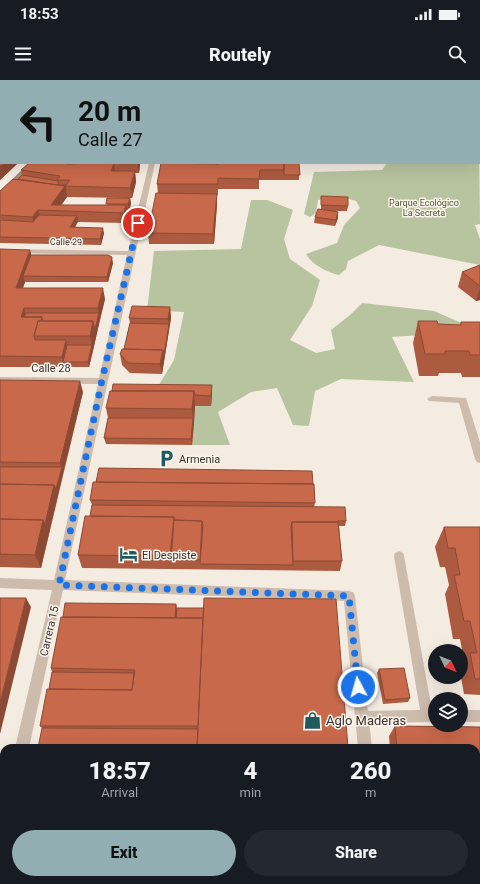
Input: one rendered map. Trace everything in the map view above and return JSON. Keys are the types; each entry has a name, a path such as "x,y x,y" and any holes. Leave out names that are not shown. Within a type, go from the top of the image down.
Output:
{"street":[{"path":"0,195 32,164"},
{"name":"Carrera 15","path":"23,744 59,585 102,380 152,164"},
{"name":"Calle 29","path":"0,251 131,253"},
{"name":"Calle 28","path":"0,380 102,380"},
{"path":"432,399 463,400 480,459"},
{"path":"400,556 428,701"},
{"path":"0,583 349,596 364,744"},
{"path":"361,717 428,716"},
{"path":"468,716 480,716"}],"green space":[{"name":"Parque Ecológico La Secreta","path":"386,164 479,164 480,224 475,225 480,239 480,265 379,245 348,261 346,269 339,275 320,268 312,262 306,254 337,243 344,225 360,208 356,201 343,197 318,200 316,213 310,217 304,214 314,172 382,170"},
{"path":"251,200 267,200 293,210 284,239 290,259 320,280 312,306 290,340 316,353 335,349 331,330 362,303 434,311 480,331 392,337 414,382 341,379 315,391 309,426 293,425 277,388 251,392 218,412 230,445 192,445 195,406 211,406 157,388 174,360 184,312 147,310 154,251 241,249"}],"building":[{"path":"28,164 114,164 111,171 135,171 130,188 65,186 70,180 57,180 60,176 21,170"},
{"path":"161,164 284,164 284,170 260,170 259,179 218,178 218,184 157,184"},
{"path":"284,164 299,164 300,175 284,175"},
{"path":"22,175 58,181 59,185 66,185 65,186 18,179"},
{"path":"13,179 65,186 51,205 126,205 124,213 38,210 32,217 0,215 0,191"},
{"path":"156,193 217,194 213,234 148,233"},
{"path":"321,196 348,197 348,206 321,205"},
{"path":"107,198 130,198 128,204 106,204"},
{"path":"318,209 338,212 336,220 315,217"},
{"path":"39,215 77,216 70,227 103,228 100,239 0,237 1,220 33,222"},
{"path":"0,249 30,250 16,288 103,288 98,308 24,308 21,317 42,317 41,321 38,321 34,336 35,340 66,340 62,357 0,356"},
{"path":"31,255 108,255 112,257 107,277 23,276"},
{"path":"480,265 480,286 462,272"},
{"path":"132,306 170,307 168,319 129,318"},
{"path":"26,313 99,313 95,330 93,321 43,321 42,317 24,317"},
{"path":"38,321 93,321 90,336 34,336"},
{"path":"418,321 437,321 438,324 461,325 461,322 480,322 480,355 470,355 469,351 445,351 445,354 425,354"},
{"path":"130,323 169,324 164,355 163,350 124,349"},
{"path":"67,345 92,345 88,362 63,362"},
{"path":"122,349 163,350 160,364 128,363 120,354"},
{"path":"0,380 80,381 60,463 0,462"},
{"path":"113,384 212,385 211,396 195,395 194,391 112,391"},
{"path":"110,391 194,391 192,409 106,408"},
{"path":"108,418 193,418 191,439 104,438"},
{"path":"0,467 62,467 56,489 54,485 0,484"},
{"path":"99,468 312,471 313,484 96,482"},
{"path":"93,482 314,484 315,503 90,500"},
{"path":"0,484 54,485 45,524 43,520 0,519"},
{"path":"92,505 345,507 346,521 292,522 293,565 200,564 202,521 174,520 174,517 90,516"},
{"name":"El Despiste","path":"85,516 174,517 170,556 78,555"},
{"path":"0,519 43,520 35,555 0,554"},
{"path":"174,520 202,521 200,560 171,559"},
{"path":"292,522 338,522 342,561 293,561"},
{"path":"444,527 480,527 480,679 475,679 470,653 477,653 470,621 464,621 454,575 460,575 455,548 448,548"},
{"path":"0,598 26,598 0,703"},
{"path":"204,598 336,599 348,744 197,744"},
{"path":"65,603 176,604 175,618 63,617"},
{"path":"177,608 204,608 203,618 176,618"},
{"path":"61,617 203,618 198,726 40,726 47,689 132,690 135,670 51,668"},
{"path":"404,668 410,698 385,700 379,669"},
{"path":"52,672 134,673 132,690 49,689"},
{"path":"395,726 428,726 428,732 468,732 468,727 480,727 480,744 397,744"},
{"path":"42,728 198,729 197,744 39,744"}],"place":[{"name":"Armenia","path":"166,459"},
{"name":"El Despiste","path":"129,555"},
{"name":"Aglo Maderas","path":"313,720"}],"route":[{"path":"138,223 102,380 59,585 349,596 358,687"}]}
